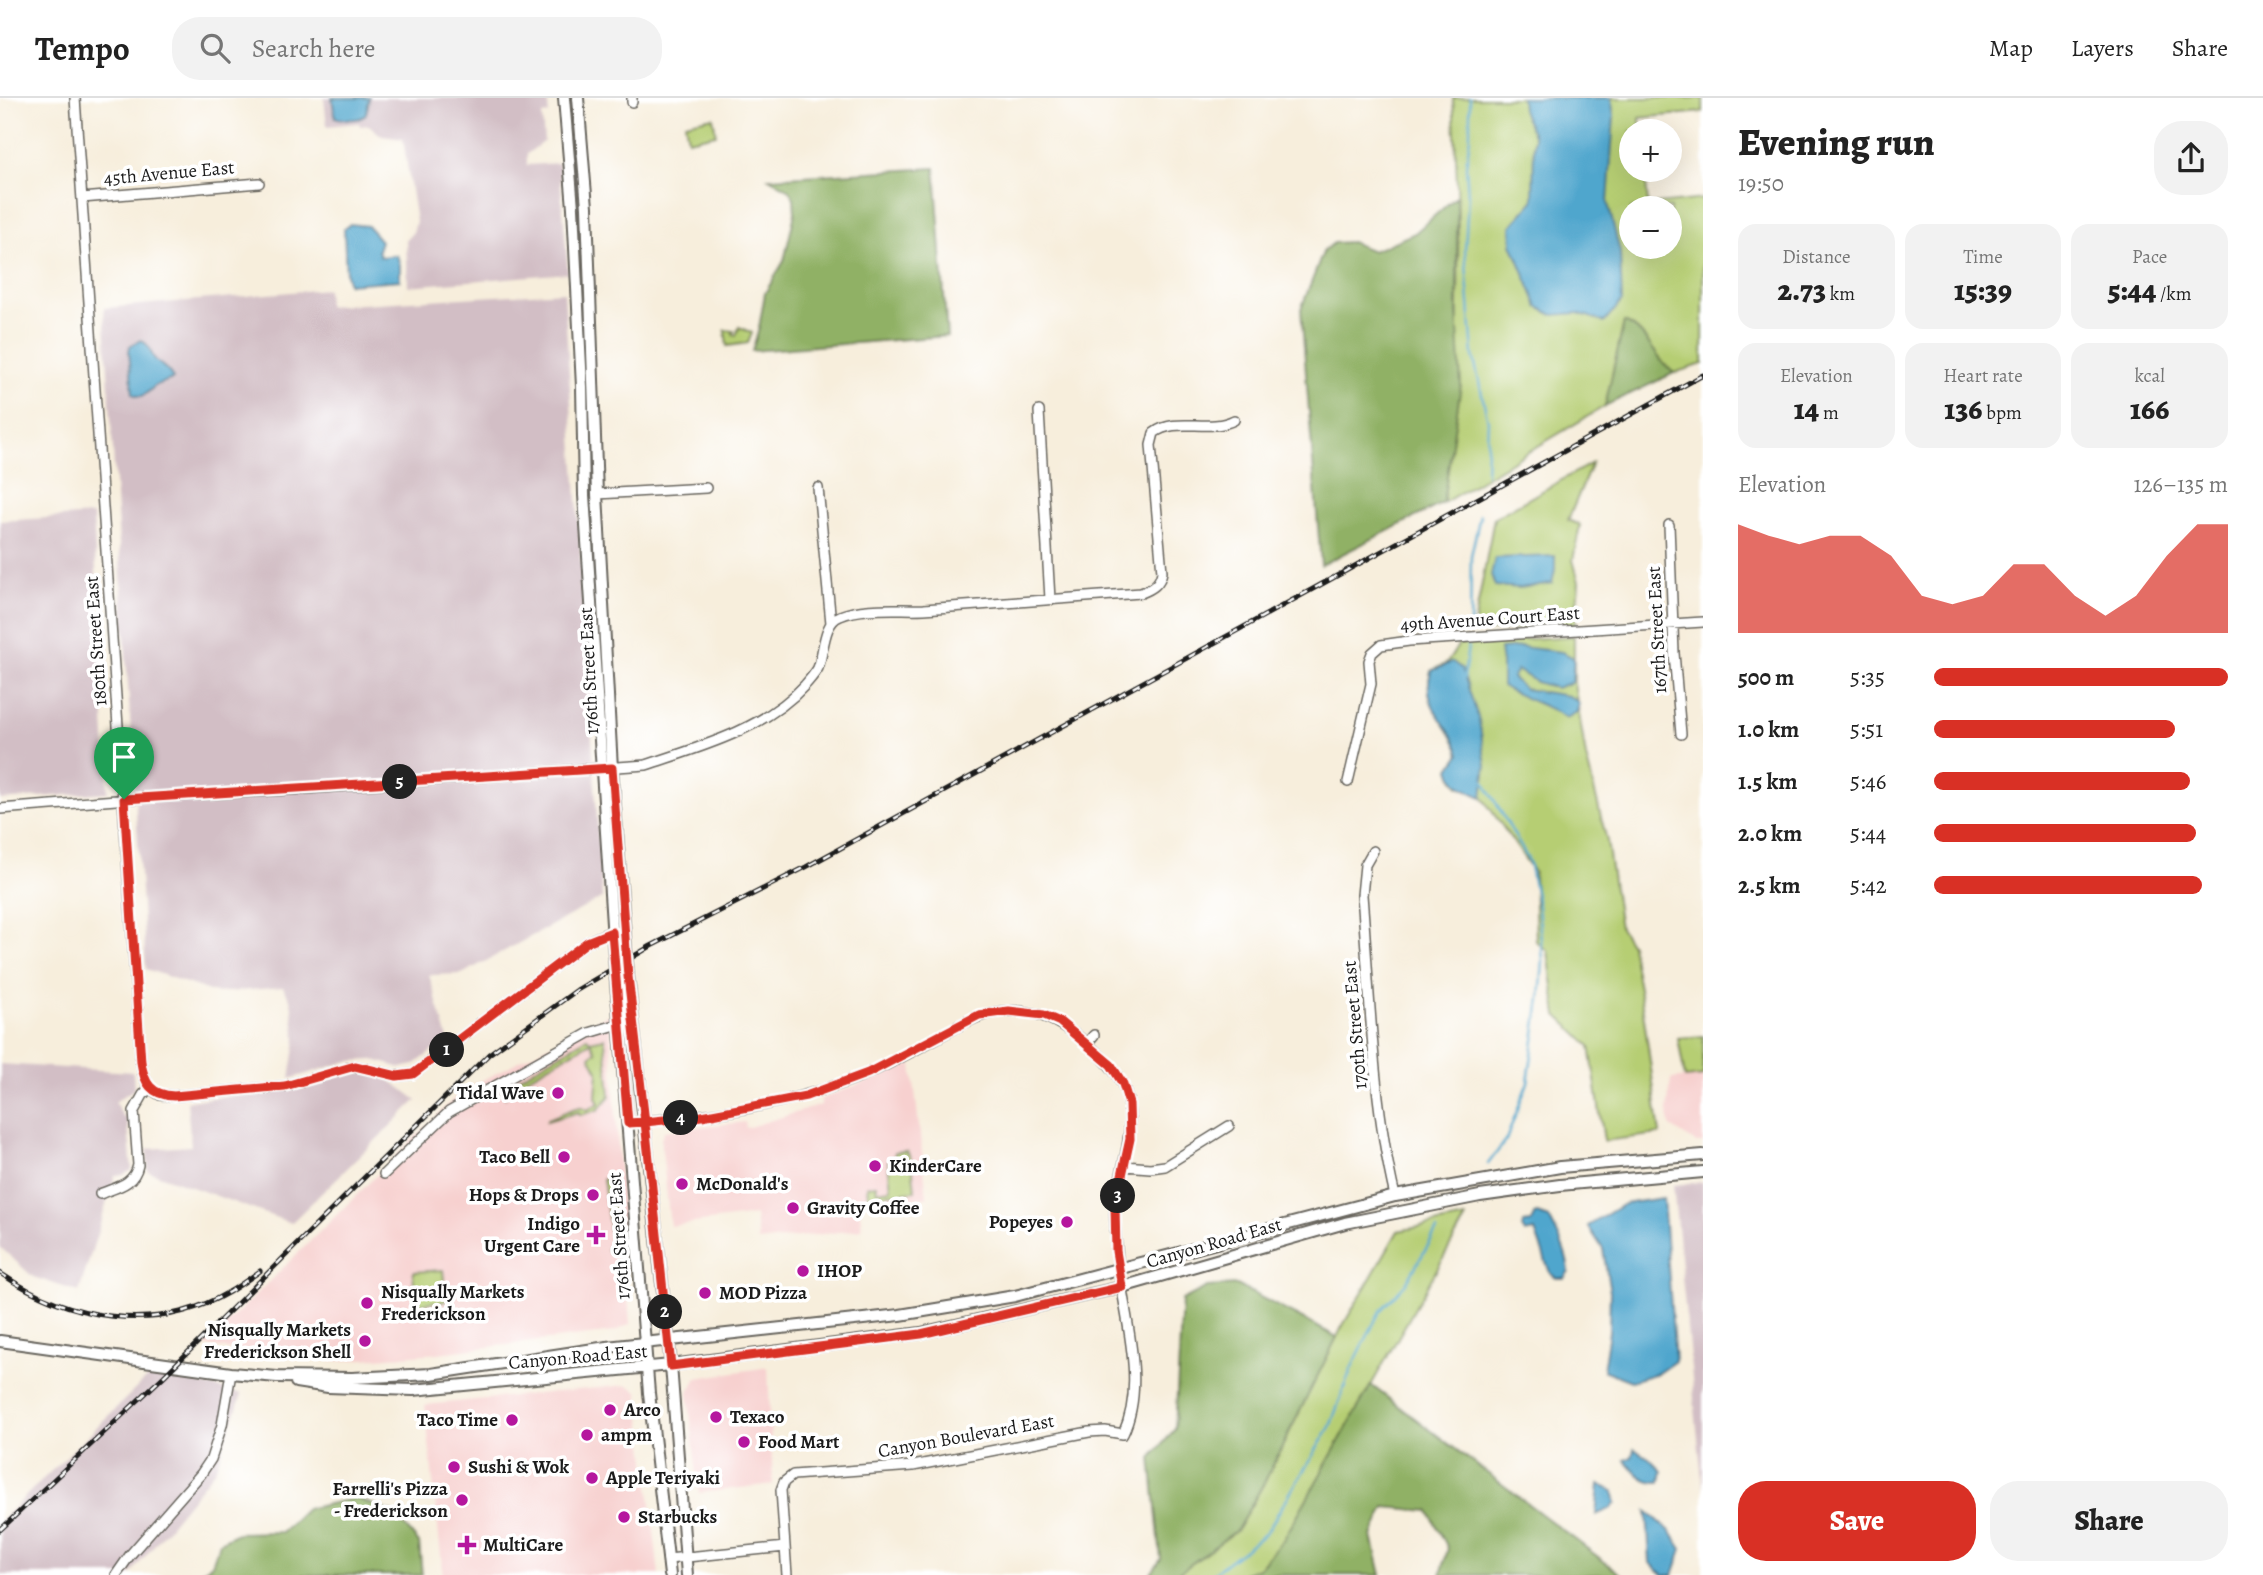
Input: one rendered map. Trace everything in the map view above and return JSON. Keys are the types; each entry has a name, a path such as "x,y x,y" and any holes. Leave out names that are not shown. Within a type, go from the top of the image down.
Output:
{"main road":[{"name":"176th Street East","path":"564,98 573,208 582,387 584,495 607,769 671,1366 687,1575"},
{"name":"176th Street East","path":"578,98 587,216 612,932 647,1368 670,1575"},
{"path":"582,387 587,390 591,460 597,477"},
{"name":"Canyon Road East","path":"0,1342 277,1377 352,1378 430,1374 607,1347 968,1305 1015,1296 1395,1196 1560,1167 1703,1155"},
{"name":"Canyon Road East","path":"277,1377 328,1387 413,1390 671,1366 921,1334 1122,1287 1345,1223 1520,1191 1703,1172"},
{"path":"1345,1223 1390,1206 1395,1196"}],"street":[{"name":"180th Street East","path":"75,98 141,1062 149,1088"},
{"name":"45th Avenue East","path":"82,198 259,183"},
{"path":"1040,411 1051,599"},
{"path":"831,623 840,616 873,610 1141,593 1156,585 1161,576 1151,445 1155,431 1168,426 1224,425 1234,421"},
{"path":"597,494 706,488"},
{"path":"0,809 607,769 646,765 698,748 739,731 768,715 794,696 813,675 831,623 818,488"},
{"name":"167th Street East","path":"1669,524 1674,653 1681,734"},
{"name":"49th Avenue Court East","path":"1348,782 1371,684 1369,661 1372,653 1381,645 1703,622"},
{"name":"170th Street East","path":"1373,851 1365,865 1362,894 1380,1116 1395,1196"},
{"path":"100,1194 131,1181 137,1174 134,1111 149,1088 160,1095 174,1096 285,1086 355,1066 397,1076 418,1072 587,942 612,932"},
{"path":"628,1123 702,1116 806,1096 868,1073 979,1015 1027,1011 1044,1015 1060,1022 1111,1065 1123,1084 1129,1104 1130,1139 1115,1207 1122,1287"},
{"path":"384,1174 449,1112 589,1033 619,1024"},
{"path":"1087,1043 1094,1035"},
{"path":"1125,1166 1165,1166 1229,1126"},
{"name":"Canyon Boulevard East","path":"787,1575 782,1490 784,1482 793,1475 912,1466 1089,1432 1123,1434 1129,1422 1132,1403 1132,1364 1122,1287"},
{"path":"116,1575 211,1459 222,1425 231,1373"},
{"path":"668,1559 785,1547"}],"shaded area":[{"path":"324,98 547,98 549,114 542,115 544,141 527,154 527,165 559,163 568,273 408,286 406,240 413,232 416,222 403,139 382,136 369,125 360,126 359,123 327,126"},
{"path":"327,289 328,306 564,292 602,898 462,974 429,975 448,1039 414,1065 401,1068 374,1060 349,1061 290,1079 296,1040 291,1001 283,987 215,993 146,969 104,308"},
{"path":"93,515 108,792 0,800 0,521"},
{"path":"609,1014 630,1324 614,1332 438,1353 340,1361 302,1359 204,1346 462,1091"},
{"path":"0,1064 133,1072 134,1089 115,1102 123,1117 127,1117 132,1170 115,1176 79,1292 33,1277 0,1247"},
{"path":"912,1064 927,1197 859,1204 862,1229 758,1242 755,1215 670,1226 661,1139 664,1131 745,1122 746,1128 821,1105 821,1099"},
{"path":"352,1072 383,1075 417,1100 291,1223 148,1171 147,1149 191,1146 187,1101 284,1089"},
{"path":"1703,1076 1703,1143 1696,1143 1671,1127 1667,1110 1671,1079"},
{"path":"1703,1182 1703,1490 1673,1185"},
{"path":"768,1367 773,1484 699,1493 688,1393 697,1378"},
{"path":"153,1372 242,1394 215,1470 130,1575 0,1575 0,1521"},
{"path":"628,1385 638,1391 659,1575 443,1575 425,1405"}],"green space":[{"path":"1453,98 1703,98 1703,112 1619,119 1619,182 1646,182 1647,196 1619,196 1619,259 1682,259 1682,201 1703,199 1703,364 1674,373 1645,338 1624,322 1605,406 1443,503 1457,352 1458,250"},
{"path":"713,117 716,134 688,140 685,123"},
{"path":"935,168 947,336 752,351 765,293 784,261 795,213 794,198 788,189 769,178"},
{"path":"1457,196 1457,310 1461,385 1443,503 1321,565 1301,309 1324,250 1334,243 1351,242 1373,251 1415,233"},
{"path":"1624,322 1645,338 1674,373 1605,406"},
{"path":"739,327 752,333 748,343 727,346 725,330 734,331 733,335 736,336"},
{"path":"1592,463 1568,520 1580,525 1573,560 1579,582 1575,625 1473,632 1494,518"},
{"path":"1574,636 1574,683 1586,757 1607,841 1620,928 1631,945 1660,1134 1604,1141 1590,1046 1557,1015 1548,951 1536,941 1534,872 1482,797 1459,786 1453,778 1450,769 1460,754 1433,706 1429,684 1431,671 1447,663 1459,644"},
{"path":"1703,1036 1703,1076 1685,1078 1678,1038"},
{"path":"587,1038 590,1041 604,1038 605,1042 610,1096 598,1110 547,1121 578,1107 587,1110 599,1103 596,1097 598,1071 590,1056 596,1052 591,1042 506,1090 505,1097 500,1089"},
{"path":"907,1151 912,1162 915,1191 868,1197 867,1186 876,1185 877,1191 891,1189 888,1161 894,1159 895,1152"},
{"path":"610,1178 617,1250 607,1250 612,1246 603,1179"},
{"path":"1466,1218 1284,1539 1259,1568 1241,1575 1176,1575 1237,1530 1265,1481 1342,1327 1398,1231"},
{"path":"443,1270 446,1301 416,1304 414,1272"},
{"path":"1237,1285 1337,1337 1265,1481 1237,1530 1176,1575 1150,1575 1161,1559 1151,1458 1175,1429 1182,1300 1207,1287"},
{"path":"1371,1385 1622,1575 1441,1575 1448,1548 1429,1511 1385,1507 1372,1536 1381,1575 1241,1575 1259,1568 1284,1539"},
{"path":"356,1498 394,1513 419,1543 422,1575 195,1575 212,1564 220,1542 237,1533 282,1532 306,1509"}],"water":[{"path":"332,98 369,98 366,113 355,119 335,117"},
{"path":"1521,98 1611,98 1614,116 1608,203 1619,248 1622,301 1605,322 1578,313 1553,315 1538,307 1512,244 1511,226 1533,201 1534,137 1522,110"},
{"path":"350,224 368,226 381,241 378,250 380,257 397,255 400,280 348,284 344,229"},
{"path":"141,340 173,379 140,396 133,394 129,352 130,346"},
{"path":"1555,556 1552,583 1520,588 1495,586 1491,575 1495,558"},
{"path":"1522,647 1562,652 1574,658 1572,682 1556,688 1536,682 1517,670 1512,678 1525,689 1569,696 1579,703 1577,712 1566,718 1502,686 1500,649"},
{"path":"1453,662 1462,669 1479,720 1486,765 1482,797 1462,787 1452,775 1450,769 1460,754 1430,696 1431,671"},
{"path":"1663,1198 1675,1361 1658,1373 1631,1381 1603,1370 1609,1332 1610,1292 1603,1249 1588,1226 1624,1204"},
{"path":"1537,1214 1549,1218 1562,1244 1569,1271 1564,1278 1556,1278 1550,1273 1535,1231 1525,1233 1522,1228 1524,1223 1532,1222"},
{"path":"1634,1449 1649,1458 1662,1471 1660,1482 1644,1479 1625,1460 1632,1457"},
{"path":"1599,1484 1613,1491 1616,1503 1596,1515"},
{"path":"1647,1511 1670,1531 1682,1549 1673,1575 1664,1575 1650,1563"}],"waterway":[{"path":"1470,98 1465,250 1473,355 1488,421 1486,474"},
{"path":"1470,630 1471,556 1480,515"},
{"path":"1464,678 1468,646"},
{"path":"1483,780 1529,861 1538,906 1543,960 1528,1082 1506,1140 1488,1164"},
{"path":"1211,1575 1266,1533 1330,1427 1351,1369 1380,1311 1406,1283 1437,1230"}],"railway":[{"path":"0,1530 164,1376 489,1054 577,990 651,946 806,867 1703,375"},
{"path":"0,1273 54,1302 83,1311 142,1317 171,1314 200,1306 229,1292 260,1271"}],"place":[{"name":"Tidal Wave","path":"558,1093"},
{"name":"Taco Bell","path":"564,1157"},
{"name":"KinderCare","path":"875,1166"},
{"name":"McDonald's","path":"682,1184"},
{"name":"Hops & Drops","path":"593,1195"},
{"name":"Gravity Coffee","path":"793,1208"},
{"name":"Popeyes","path":"1067,1222"},
{"name":"Indigo Urgent Care","path":"596,1235"},
{"name":"IHOP","path":"803,1271"},
{"name":"MOD Pizza","path":"705,1293"},
{"name":"Nisqually Markets Frederickson","path":"367,1303"},
{"name":"Nisqually Markets Frederickson Shell","path":"365,1341"},
{"name":"Arco","path":"610,1410"},
{"name":"Texaco","path":"716,1417"},
{"name":"Taco Time","path":"512,1420"},
{"name":"ampm","path":"587,1435"},
{"name":"Food Mart","path":"744,1442"},
{"name":"Sushi & Wok","path":"454,1467"},
{"name":"Apple Teriyaki","path":"592,1478"},
{"name":"Farrelli's Pizza - Frederickson","path":"462,1500"},
{"name":"Starbucks","path":"624,1517"},
{"name":"MultiCare","path":"467,1545"}],"route":[{"path":"124,799 141,1062 149,1088 160,1095 285,1086 355,1066 397,1076 413,1074 587,942 612,932 628,1123 645,1122 671,1366 921,1334 1122,1287 1116,1251 1115,1207 1130,1139 1129,1104 1123,1084 1111,1065 1060,1022 1044,1015 1027,1011 979,1015 868,1073 806,1096 702,1116 645,1122 628,976 612,768 124,799"}]}
